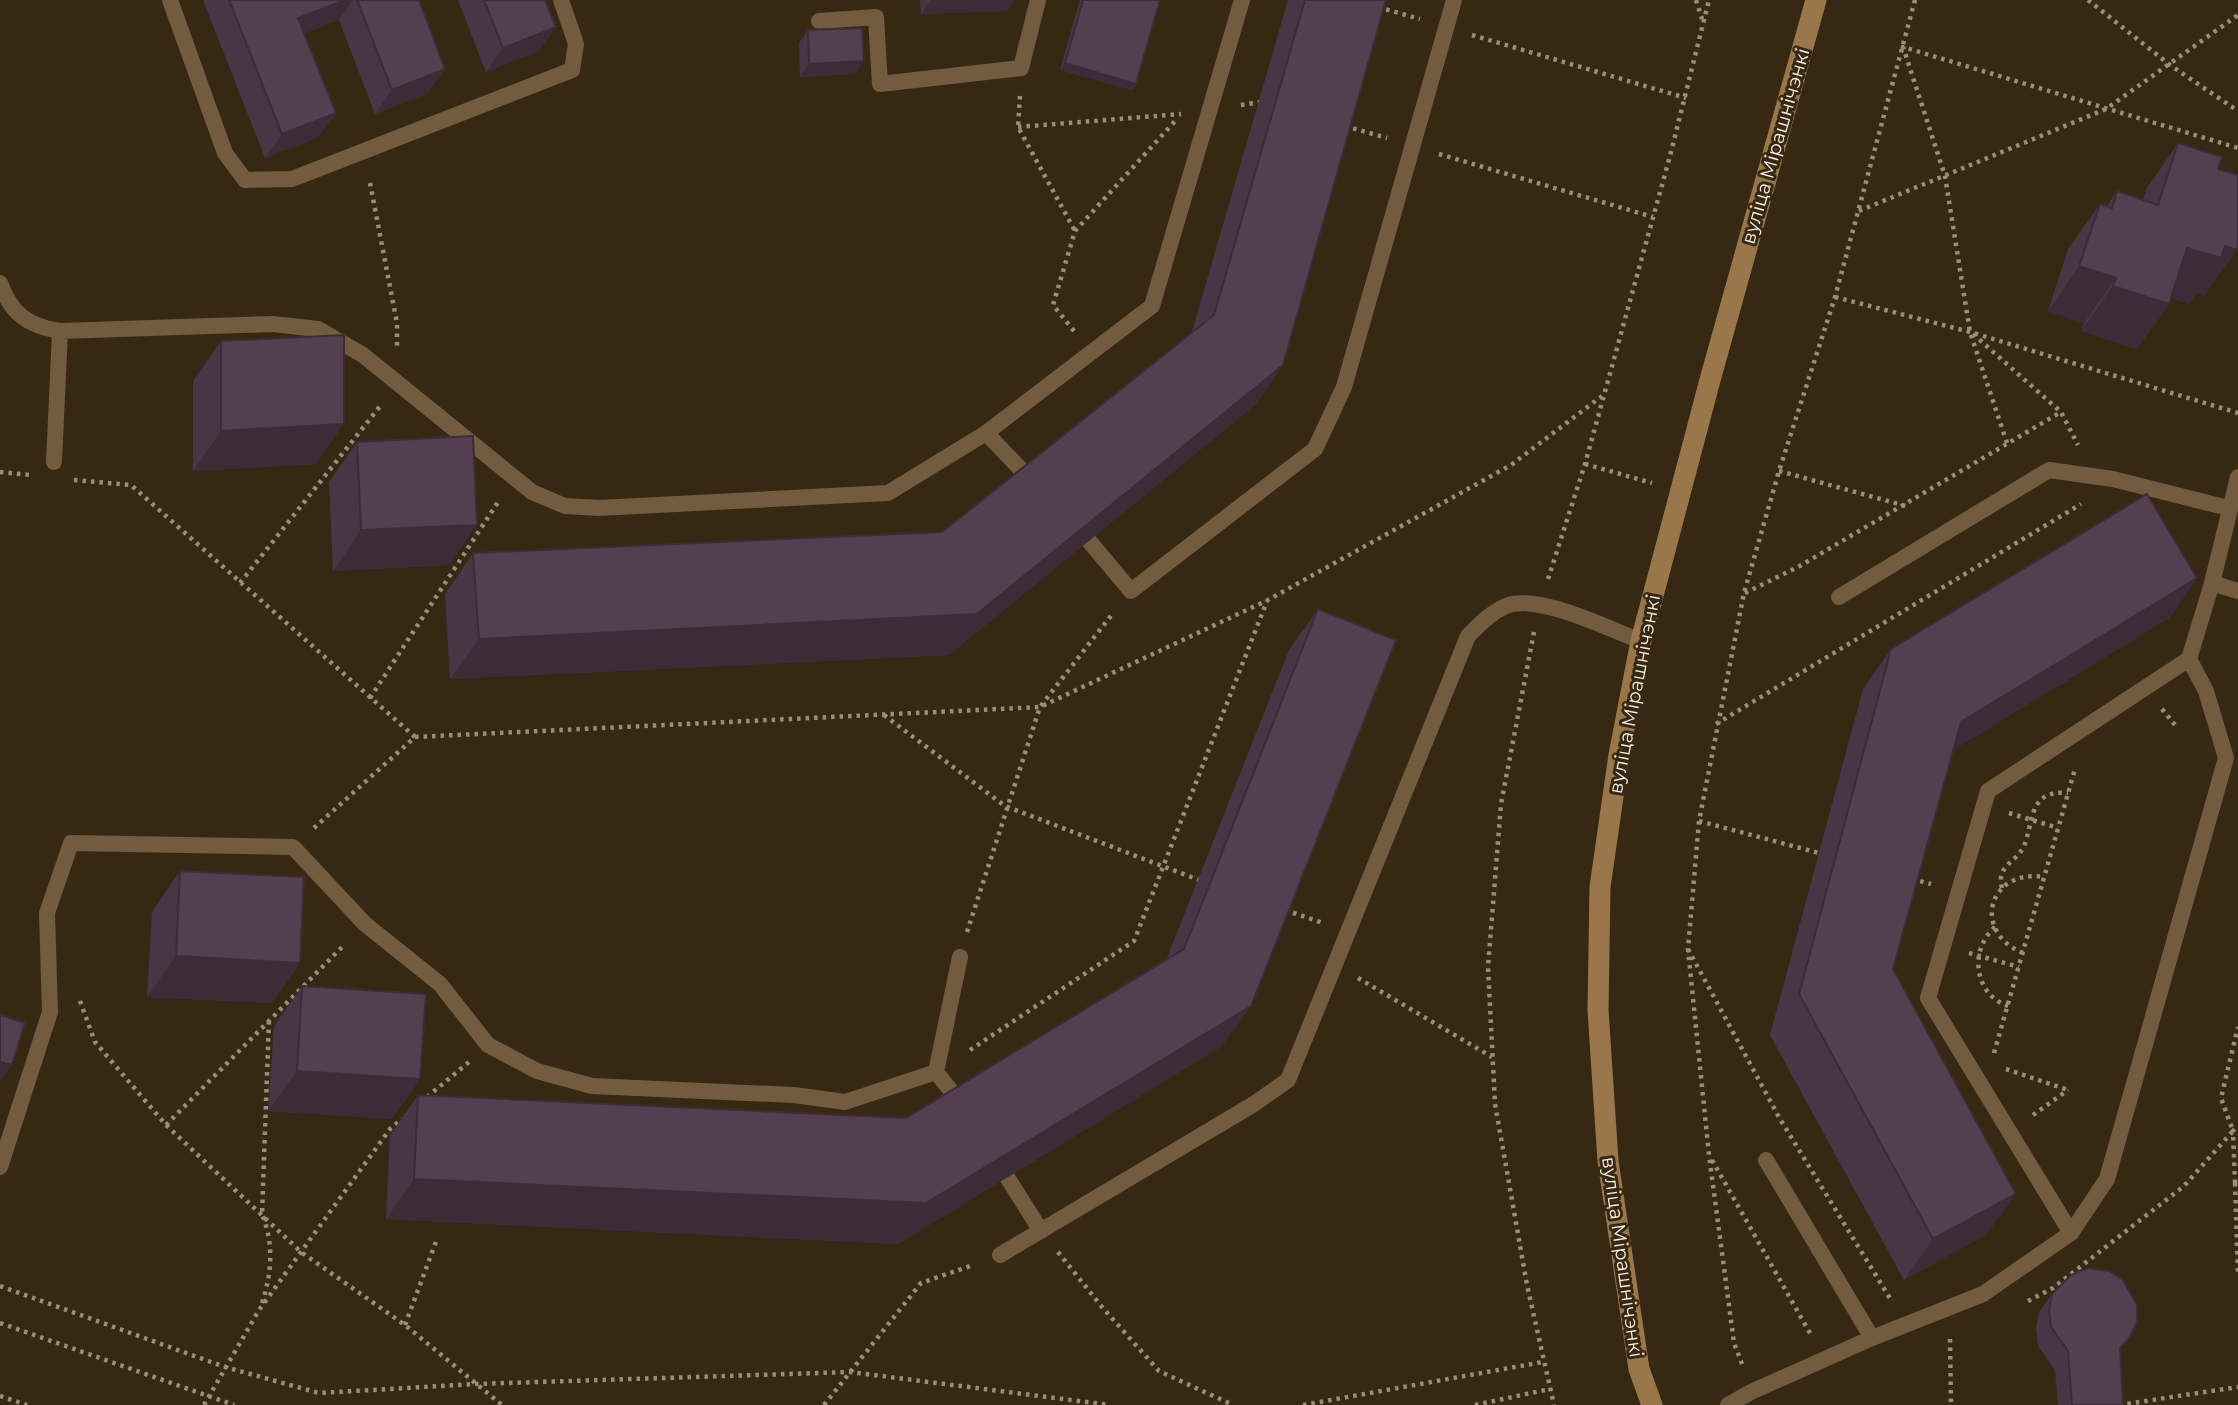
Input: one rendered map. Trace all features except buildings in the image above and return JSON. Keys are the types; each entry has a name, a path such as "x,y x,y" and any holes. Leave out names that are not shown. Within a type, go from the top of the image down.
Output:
{"main road":[{"name":"вуліца Мірашнічэнкі","path":"1652,1405 1639,1369 1608,1161 1598,1010 1600,887 1641,641 1816,0"}],"lane":[{"path":"170,0 225,153 246,180 292,180 572,70 576,44 561,0"},
{"path":"819,21 876,17 880,84 1021,68 1038,0"},
{"path":"0,283 7,300 19,317 41,328 60,331 273,324 318,328 363,355 532,492 565,506 599,508 888,493 986,433 1152,306 1242,0"},
{"path":"1089,541 1131,591 1315,449 1344,387 1454,0"},
{"path":"54,462 60,331"},
{"path":"986,433 1031,480"},
{"path":"1839,597 2049,470 2113,479 2228,508"},
{"path":"2071,1233 1928,999 1988,791 2189,659 2238,477"},
{"path":"2211,583 2238,591"},
{"path":"1000,1255 1254,1104 1288,1080 1468,636 1485,618 1509,605 1540,604 1641,641"},
{"path":"1728,1405 1872,1338 1983,1294 2071,1233 2108,1179 2226,758 2206,691 2189,659"},
{"path":"0,1167 50,1012 47,913 71,843 293,847 365,924 440,984 488,1045 537,1071 592,1086 794,1095 845,1102 936,1073"},
{"path":"936,1073 960,957"},
{"path":"936,1073 963,1106"},
{"path":"1766,1160 1872,1338"},
{"path":"1007,1177 1041,1231"}],"path":[{"path":"1696,0 1703,21"},
{"path":"1554,1405 1543,1362 1496,1104 1488,967 1501,804 1540,604 1585,464 1686,98 1709,0"},
{"path":"1751,1392 1734,1343 1709,1155 1688,949 1699,821 1716,724 1744,593 1779,471 1835,296 1916,0"},
{"path":"2088,0 2171,65 2238,111"},
{"path":"1368,4 1686,98"},
{"path":"1858,211 2106,109 2238,15"},
{"path":"1903,47 2238,148"},
{"path":"1903,47 1945,176 1970,332 2007,443"},
{"path":"1021,68 1018,127 1075,231"},
{"path":"1018,127 1181,114 1261,102"},
{"path":"1092,352 1053,305 1075,231 1181,114"},
{"path":"1334,122 1653,217"},
{"path":"370,183 397,323"},
{"path":"1835,296 1970,332 2238,413"},
{"path":"1970,332 2061,412 2078,446"},
{"path":"240,583 398,383"},
{"path":"293,847 415,737 1040,707 1268,600 1511,465 1602,396"},
{"path":"1744,593 1798,567 1906,506 2061,412"},
{"path":"1585,464 1680,491"},
{"path":"1779,471 1906,506"},
{"path":"0,472 39,476"},
{"path":"370,698 514,477"},
{"path":"65,479 131,485 415,737"},
{"path":"1716,724 2088,499"},
{"path":"960,957 1005,806 1040,707 1131,591"},
{"path":"936,1073 1134,941 1268,600"},
{"path":"883,714 1005,806 1199,880"},
{"path":"1984,1090 2078,759"},
{"path":"2023,953 2004,942 1995,927 1991,908 2001,888 2002,871 2023,847 2029,819 2035,807 2048,796 2068,793"},
{"path":"1984,806 2058,828"},
{"path":"1699,821 1819,853"},
{"path":"1930,898 1937,873"},
{"path":"1901,876 1934,885"},
{"path":"2001,888 2026,876 2045,877"},
{"path":"1277,907 1348,932"},
{"path":"166,1125 365,924"},
{"path":"1995,927 1989,934 1980,956 1978,969 1983,989 1989,997 2008,1006"},
{"path":"1944,945 2019,967"},
{"path":"1688,949 1780,1119 1885,1293 1890,1300 1897,1301"},
{"path":"1386,992 1493,1057"},
{"path":"83,1010 95,1042 166,1125 301,1252 405,1325 502,1405"},
{"path":"260,1310 268,1283 271,1244 261,1214 269,1020"},
{"path":"2238,1027 2221,1098 2233,1131 2237,1185 2238,1274"},
{"path":"420,1104 488,1045"},
{"path":"1991,1064 2068,1090 2010,1131"},
{"path":"204,1405 260,1310 390,1129 410,1112"},
{"path":"2233,1131 2238,1126"},
{"path":"1709,1155 1812,1335"},
{"path":"1041,1231 1102,1307 1159,1371 1233,1405"},
{"path":"405,1325 437,1239"},
{"path":"824,1405 921,1283 1000,1255"},
{"path":"0,1286 225,1367 319,1393 476,1384 850,1373 1110,1405"},
{"path":"0,1323 234,1405"},
{"path":"1950,1338 1951,1405"},
{"path":"1303,1405 1543,1362"},
{"path":"2119,1405 2238,1387"},
{"path":"1475,1405 1550,1389"},
{"path":"0,1396 27,1405"}]}
